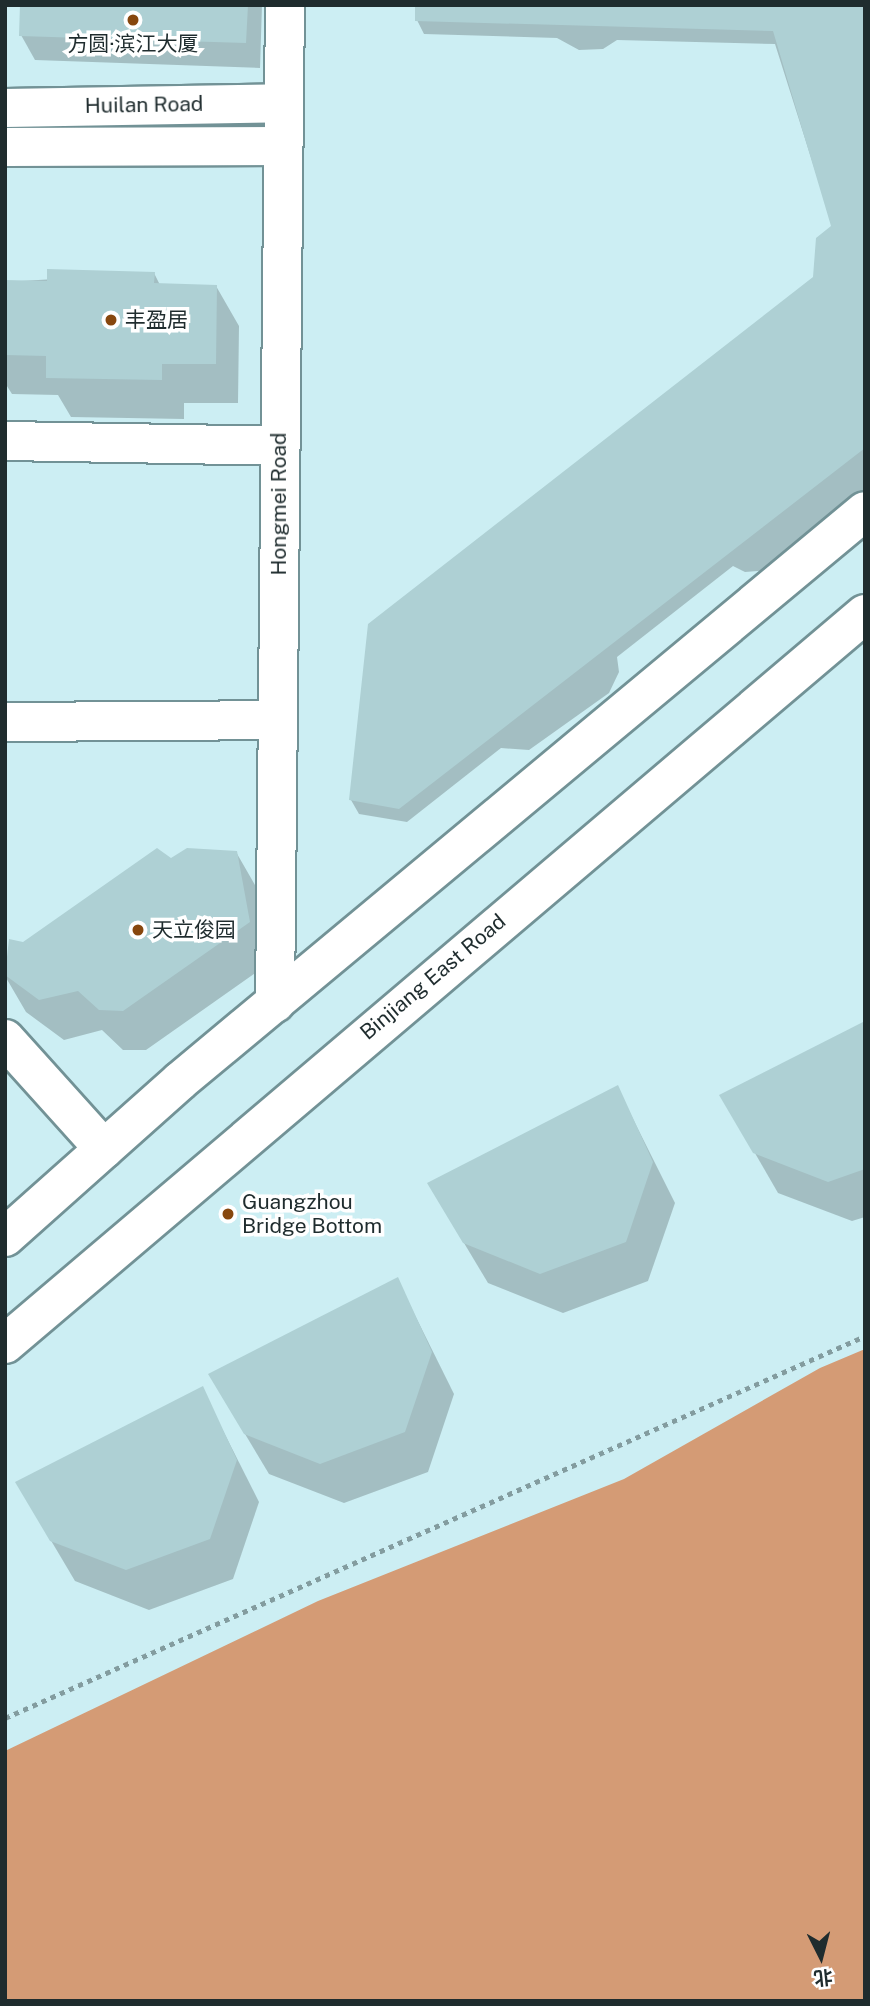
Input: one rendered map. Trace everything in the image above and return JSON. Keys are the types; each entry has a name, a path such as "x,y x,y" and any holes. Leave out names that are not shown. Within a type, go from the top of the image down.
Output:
{"street":[{"name":"Hongmei Road","path":"275,1003 285,5"},
{"name":"Huilan Road","path":"5,108 284,103"},
{"name":"Huilan Road","path":"5,147 283,146"},
{"path":"5,441 279,446"},
{"path":"5,1237 275,1003 865,511"},
{"name":"Binjiang East Road","path":"5,1344 865,614"},
{"path":"5,722 277,720"},
{"path":"5,1039 104,1149"}],"path":[{"path":"5,1718 865,1336"}],"shaded area":[{"path":"865,1349 865,2001 5,2001 5,1751 318,1601 624,1479 820,1368"}],"building":[{"name":"方圆·滨江大厦","path":"20,5 248,5 246,43 19,36"},
{"path":"415,5 865,5 865,448 399,809 349,800 368,624 813,277 816,238 831,226 773,31 415,21"},
{"name":"丰盈居","path":"47,269 155,272 154,283 217,285 216,364 162,364 162,380 46,378 46,356 5,355 5,280 47,281"},
{"name":"天立俊园","path":"157,848 171,858 187,848 237,851 250,922 123,1011 99,1010 78,991 39,1000 5,975 9,939 23,942"},
{"path":"865,1021 865,1169 828,1182 753,1153 719,1095"},
{"path":"618,1085 653,1162 626,1242 540,1274 463,1243 427,1183"},
{"path":"398,1277 432,1352 405,1432 320,1464 244,1434 208,1374"},
{"path":"203,1386 237,1460 210,1539 126,1570 50,1541 15,1482"}],"place":[{"name":"方圆·滨江大厦","path":"133,20"},
{"name":"丰盈居","path":"111,320"},
{"name":"天立俊园","path":"138,930"},
{"name":"Guangzhou Bridge Bottom","path":"228,1214"}]}
